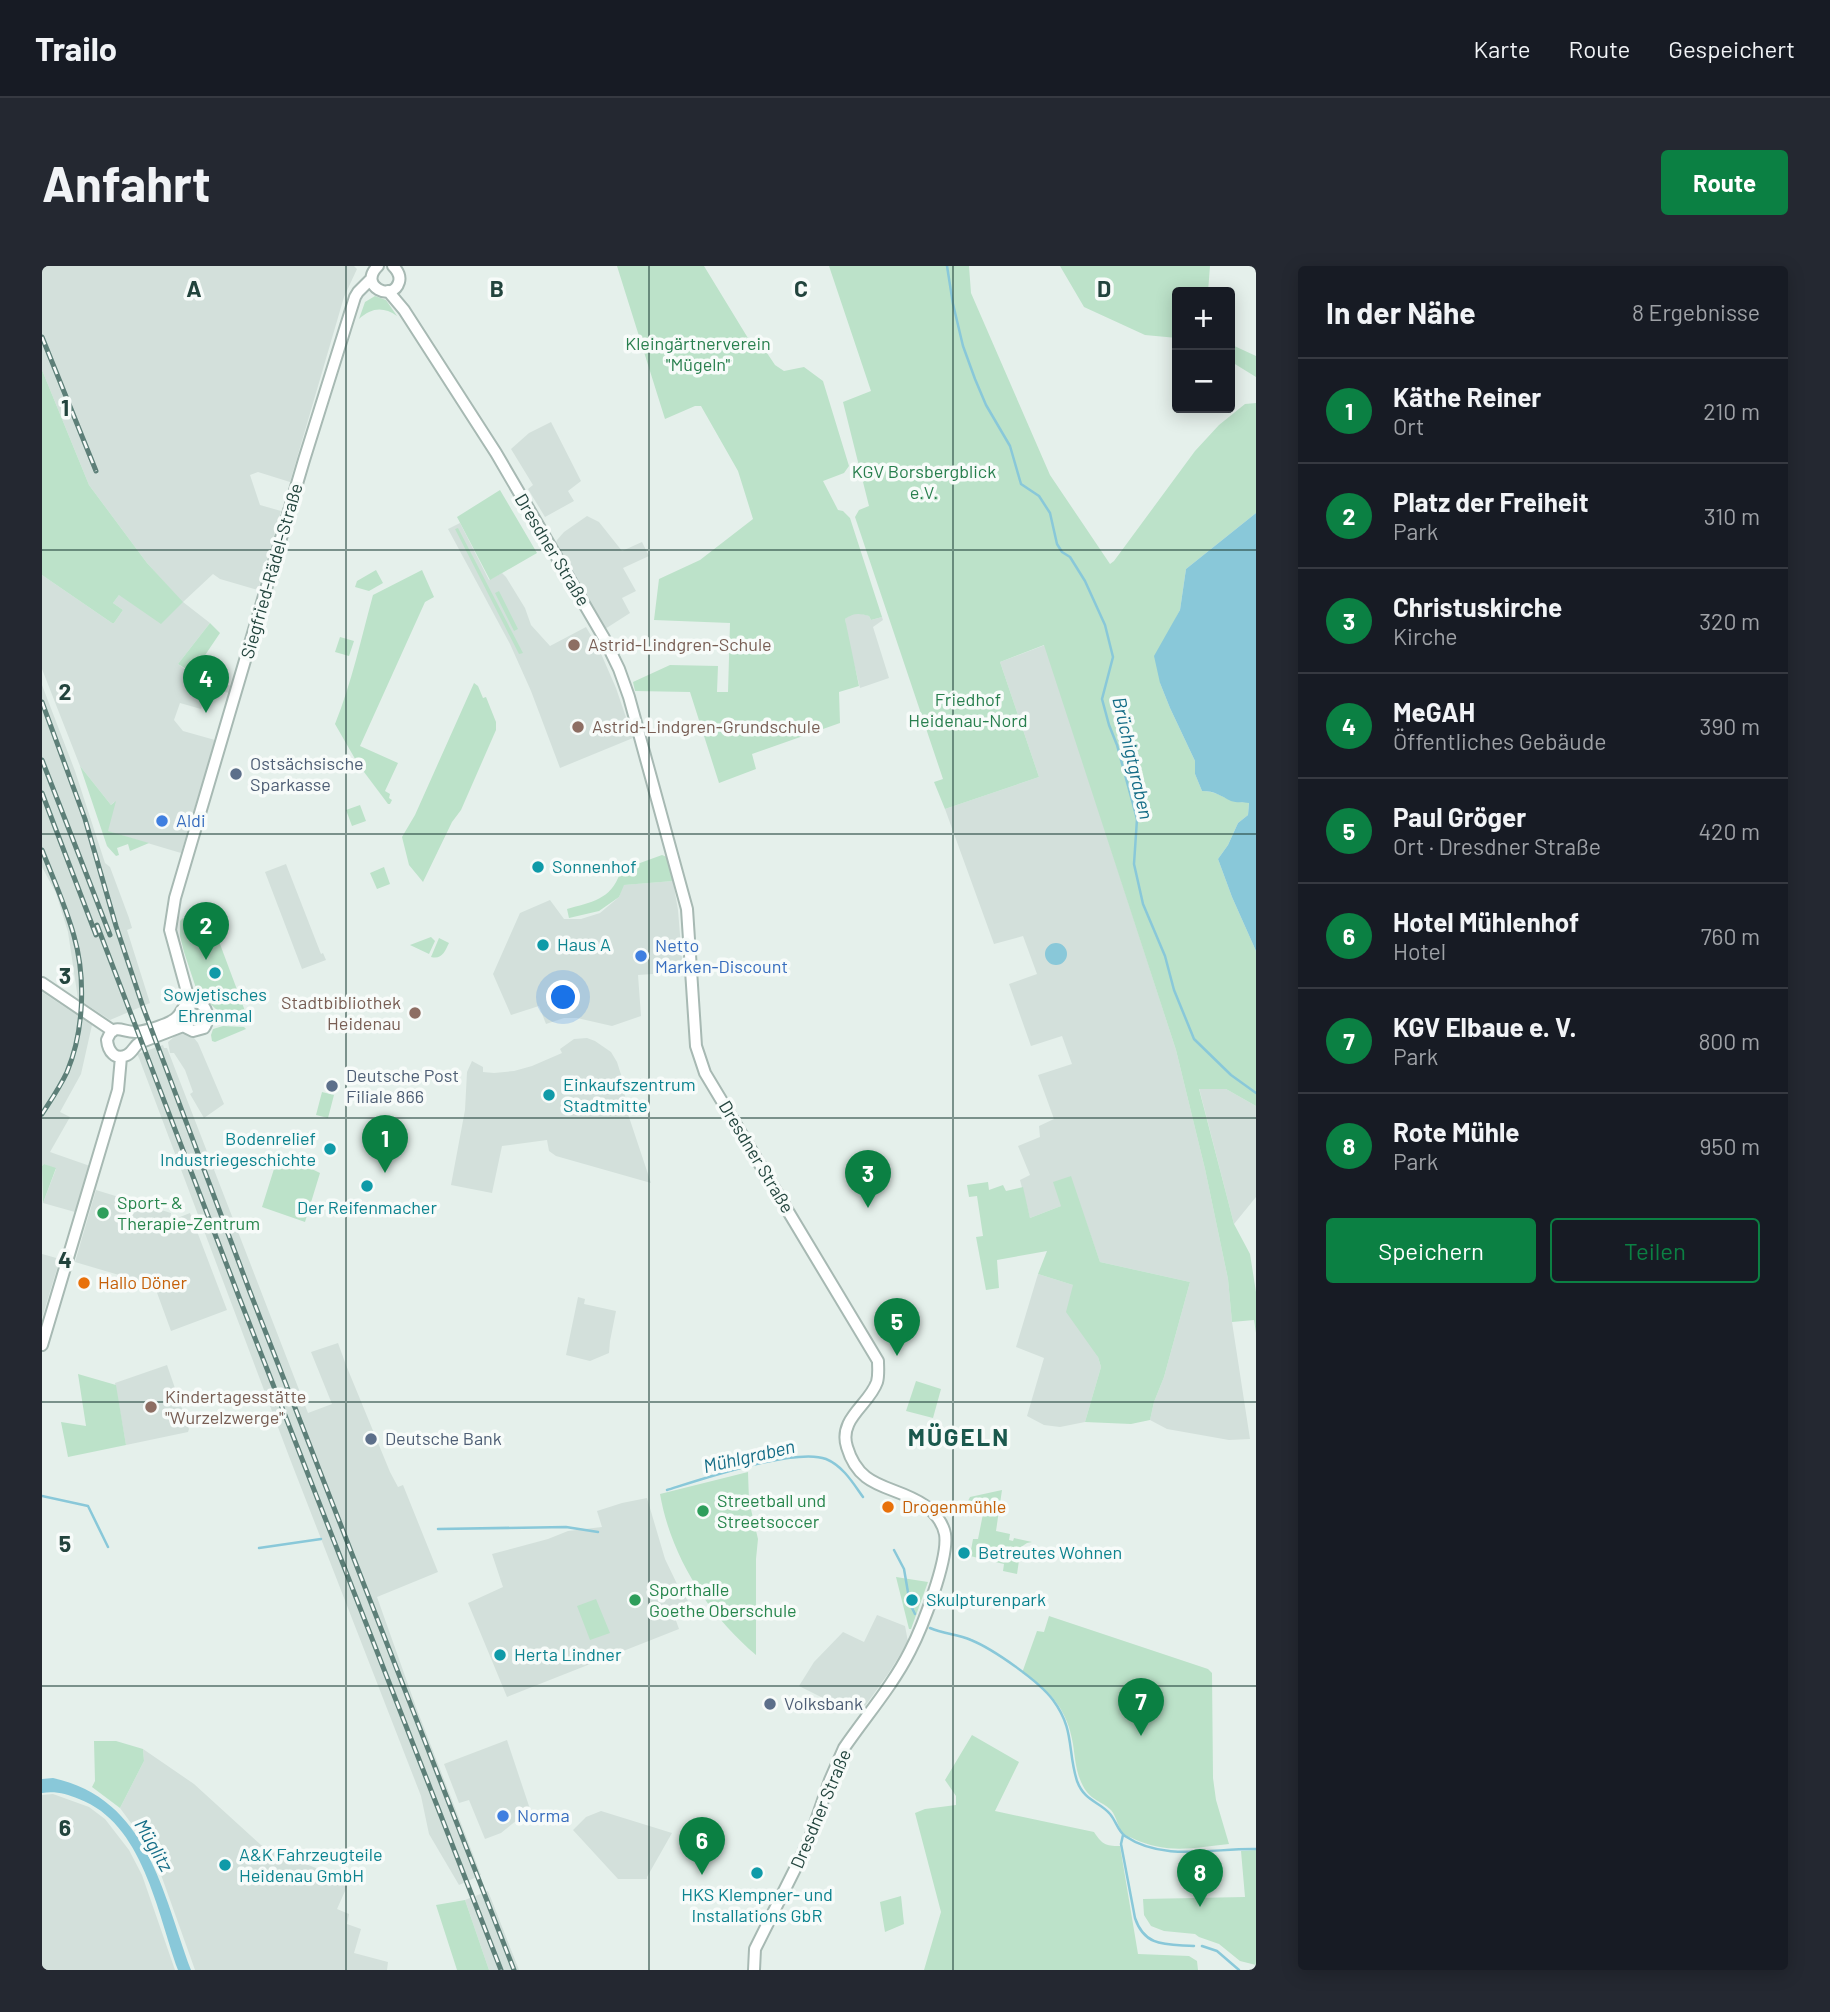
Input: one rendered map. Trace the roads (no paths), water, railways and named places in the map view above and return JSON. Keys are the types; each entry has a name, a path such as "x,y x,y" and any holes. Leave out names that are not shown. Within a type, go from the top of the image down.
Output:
{"street":[{"path":"377,266 372,274 383,286 398,282 395,268 408,266"},
{"name":"Siegfried-Rädel-Straße","path":"190,1003 172,941 171,914 304,460 354,303 358,292 383,286"},
{"name":"Dresdner Straße","path":"383,286 404,310 496,453 604,638 619,669 641,736 687,909 699,1059 878,1361 877,1380 873,1389 848,1423 845,1433 852,1459 866,1478 931,1509 945,1532 946,1547 923,1620 905,1661 844,1748 809,1842 755,1949 754,1969"},
{"path":"42,983 113,1031"},
{"path":"190,1003 197,1003 207,1011 208,1021 204,1028 187,1030 181,1021 183,1008 190,1003"},
{"path":"131,1033 181,1021"},
{"path":"135,1045 181,1021"},
{"path":"124,1029 131,1033 135,1045 130,1054 121,1056 108,1048 108,1037 113,1031 124,1029"},
{"path":"42,1345 118,1090 121,1056"}],"water":[{"path":"1256,513 1256,951 1218,859 1238,823 1248,815 1249,803 1233,802 1214,793 1202,791 1195,774 1195,761 1160,683 1154,656 1180,610 1186,569"},
{"path":"1056,943 1064,946 1067,954 1064,962 1056,965 1048,962 1045,954 1048,946"},
{"path":"53,1778 85,1789 111,1806 131,1827 160,1881 191,1970 178,1970 145,1872 119,1828 101,1811 79,1799 61,1793 42,1793 42,1779"}],"waterway":[{"name":"Brüchigtgraben","path":"947,266 963,346 986,405 1010,446 1021,484 1039,496 1050,513 1057,544 1062,552 1070,557 1085,581 1105,625 1113,657 1102,699 1137,819 1134,864 1143,904 1165,956 1174,990 1194,1039 1231,1075 1256,1093"},
{"name":"Mühlgraben","path":"667,1490 747,1466 812,1456 826,1459 838,1466 863,1497"},
{"name":"Mühlgraben","path":"42,1496 88,1506 108,1547"},
{"name":"Mühlgraben","path":"438,1529 566,1527 598,1532"},
{"name":"Mühlgraben","path":"259,1548 321,1539"},
{"name":"Mühlgraben","path":"894,1550 904,1569 910,1604 915,1614"},
{"name":"Mühlgraben","path":"930,1628 966,1638 991,1650 1046,1692 1065,1721 1080,1788 1110,1814 1125,1836 1140,1844 1172,1851 1256,1849"},
{"path":"1123,1835 1121,1844 1139,1928 1151,1940 1194,1946"},
{"path":"1202,1946 1217,1951 1239,1970"}],"railway":[{"path":"42,337 96,471"},
{"path":"42,702 85,819 143,1007 250,1292 514,1970"},
{"path":"42,760 110,935"},
{"path":"42,793 96,935"},
{"path":"42,850 74,936 82,987 80,1022 73,1056 64,1078 42,1114"},
{"path":"97,925 501,1970"}],"place":[{"name":"Astrid-Lindgren-Schule","path":"574,645"},
{"name":"MeGAH","path":"206,713"},
{"name":"Astrid-Lindgren-Grundschule","path":"578,727"},
{"name":"Ostsächsische Sparkasse","path":"236,774"},
{"name":"Aldi","path":"162,821"},
{"name":"Sonnenhof","path":"538,867"},
{"name":"Haus A","path":"543,945"},
{"name":"Netto Marken-Discount","path":"641,956"},
{"name":"Platz der Freiheit","path":"206,960"},
{"name":"Sowjetisches Ehrenmal","path":"215,973"},
{"name":"Stadtbibliothek Heidenau","path":"415,1013"},
{"name":"Deutsche Post Filiale 866","path":"332,1086"},
{"name":"Einkaufszentrum Stadtmitte","path":"549,1095"},
{"name":"Bodenrelief Industriegeschichte","path":"330,1149"},
{"name":"Käthe Reiner","path":"385,1173"},
{"name":"Der Reifenmacher","path":"367,1186"},
{"name":"Christuskirche","path":"868,1208"},
{"name":"Sport- & Therapie-Zentrum","path":"103,1213"},
{"name":"Hallo Döner","path":"84,1283"},
{"name":"Paul Gröger","path":"897,1356"},
{"name":"Kindertagesstätte \"Wurzelzwerge\"","path":"151,1407"},
{"name":"Deutsche Bank","path":"371,1439"},
{"name":"Drogenmühle","path":"888,1507"},
{"name":"Streetball und Streetsoccer","path":"703,1511"},
{"name":"Betreutes Wohnen","path":"964,1553"},
{"name":"Sporthalle Goethe Oberschule","path":"635,1600"},
{"name":"Skulpturenpark","path":"912,1600"},
{"name":"Herta Lindner","path":"500,1655"},
{"name":"Volksbank","path":"770,1704"},
{"name":"KGV Elbaue e. V.","path":"1141,1736"},
{"name":"Norma","path":"503,1816"},
{"name":"A&K Fahrzeugteile Heidenau GmbH","path":"225,1865"},
{"name":"HKS Klempner- und Installations GbR","path":"757,1873"},
{"name":"Hotel Mühlenhof","path":"702,1875"},
{"name":"Rote Mühle","path":"1200,1907"}],"district":[{"name":"MÜGELN","path":"959,1438"}],"park label":[{"name":"Kleingärtnerverein \"Mügeln\"","path":"698,354"},
{"name":"KGV Borsbergblick e.V.","path":"924,482"},
{"name":"Friedhof Heidenau-Nord","path":"968,710"}],"water label":[{"name":"Müglitz","path":"154,1845"}]}
